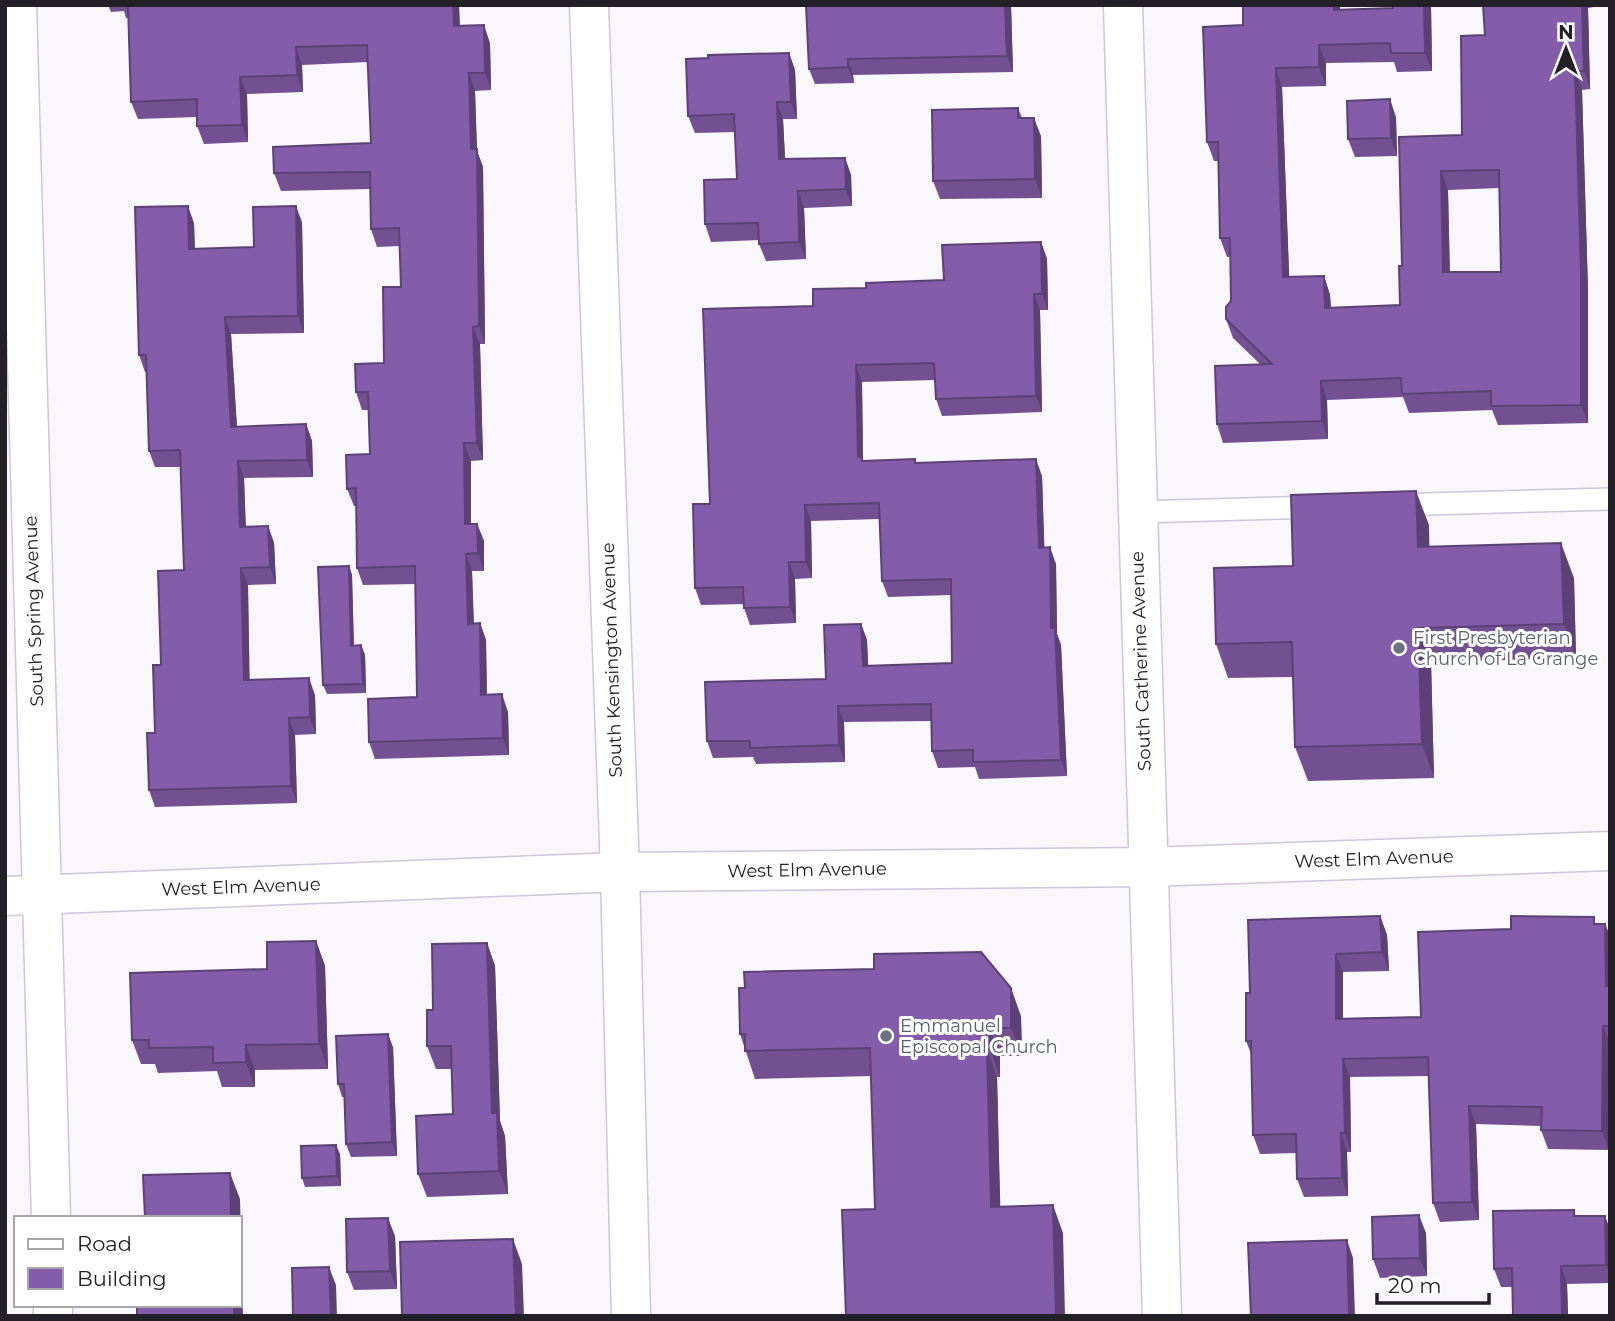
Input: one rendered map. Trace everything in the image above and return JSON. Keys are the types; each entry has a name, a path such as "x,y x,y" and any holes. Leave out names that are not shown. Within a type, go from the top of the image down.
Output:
{"street":[{"name":"South Spring Avenue","path":"17,5 51,1216"},
{"name":"South Kensington Avenue","path":"589,5 620,872 631,1316"},
{"name":"South Catherine Avenue","path":"1123,5 1162,1316"},
{"name":"West Elm Avenue","path":"5,896 620,872 1147,867 1610,851"}],"lane":[{"path":"1372,505 1610,499"},
{"path":"1137,512 1331,506"}],"building":[{"path":"128,5 453,5 454,26 484,25 485,73 469,73 471,149 477,149 479,326 473,327 477,443 464,443 465,524 477,524 478,553 466,554 468,624 480,623 481,695 502,694 503,738 369,742 368,699 417,697 415,566 357,568 356,488 347,489 346,455 370,454 368,392 356,392 355,364 384,363 383,287 401,287 399,228 371,229 370,172 274,173 273,147 371,143 367,45 296,47 297,75 240,77 242,125 197,126 197,99 131,102"},
{"path":"806,5 1005,5 1007,56 848,59 848,67 809,69"},
{"path":"1243,5 1334,5 1334,10 1424,5 1425,53 1391,53 1390,43 1319,45 1319,67 1276,68 1283,277 1324,276 1325,308 1400,305 1399,266 1402,266 1399,137 1462,135 1461,36 1485,35 1483,5 1582,5 1584,71 1575,71 1581,272 1581,405 1491,406 1491,391 1402,394 1401,378 1321,381 1322,421 1217,424 1215,366 1272,364 1226,319 1226,307 1231,301 1230,238 1220,238 1218,142 1207,142 1203,27 1243,25","holes":["1499,170 1501,272 1443,272 1441,171"]},
{"path":"789,53 791,102 777,102 779,159 845,158 846,189 798,191 799,242 759,244 758,223 705,224 704,180 737,179 734,114 688,116 686,59 708,58 708,55"},
{"path":"1390,99 1391,138 1348,139 1347,101"},
{"path":"1018,108 1018,118 1034,118 1035,179 933,181 932,110"},
{"path":"188,206 189,249 254,247 253,207 296,206 298,316 225,317 231,427 306,424 307,460 238,461 240,527 268,526 270,567 241,568 244,680 309,678 310,717 289,718 291,786 149,790 147,733 155,733 153,665 161,665 158,571 184,570 180,450 149,451 146,355 139,355 135,207"},
{"path":"1041,242 1042,294 1034,294 1036,396 936,399 934,363 856,365 858,457 862,457 862,461 915,459 915,463 1036,459 1039,548 1050,547 1051,628 1055,628 1061,760 973,762 973,750 932,751 931,704 838,706 839,745 750,748 750,741 707,741 705,682 826,679 824,625 861,624 863,666 952,663 951,579 882,581 879,503 805,505 806,562 789,562 790,607 744,608 743,587 695,588 693,504 710,504 703,309 813,306 813,289 866,288 866,283 944,280 942,245"},
{"name":"First Presbyterian Church of La Grange","path":"1416,491 1418,547 1561,543 1564,624 1418,628 1422,744 1295,747 1292,642 1216,644 1214,568 1293,566 1291,495"},
{"path":"349,566 351,646 361,645 363,684 323,685 318,567"},
{"path":"1380,916 1382,952 1336,954 1336,1019 1421,1017 1418,932 1511,929 1511,916 1594,917 1594,924 1605,924 1610,1026 1603,1026 1602,1131 1541,1130 1542,1107 1469,1106 1472,1202 1433,1203 1428,1057 1343,1059 1345,1133 1341,1133 1342,1178 1297,1179 1296,1134 1253,1135 1251,1041 1246,1041 1246,993 1250,993 1248,920"},
{"path":"316,941 319,1044 246,1045 246,1062 213,1063 213,1047 149,1048 149,1040 132,1040 130,973 267,969 267,942"},
{"path":"487,943 492,1113 497,1113 499,1171 418,1174 416,1116 453,1114 451,1046 427,1046 427,1010 433,1010 432,944"},
{"path":"981,952 1011,988 1011,1028 990,1028 990,1049 987,1049 991,1207 1053,1205 1056,1316 846,1316 842,1210 875,1209 870,1048 745,1051 745,1034 740,1034 739,988 745,988 744,972 874,969 874,954"},
{"path":"388,1034 392,1142 346,1144 344,1084 338,1084 336,1036"},
{"path":"336,1145 337,1176 302,1178 301,1146"},
{"path":"230,1173 231,1216 145,1216 143,1175"},
{"path":"1574,1210 1574,1216 1605,1216 1606,1265 1561,1266 1562,1316 1513,1316 1512,1268 1494,1269 1493,1211"},
{"path":"1419,1215 1420,1258 1373,1259 1372,1217"},
{"path":"388,1218 390,1271 347,1272 346,1219"},
{"path":"513,1239 516,1316 402,1316 400,1242"},
{"path":"1347,1240 1349,1316 1251,1316 1248,1243"},
{"path":"329,1267 331,1316 293,1316 292,1268"},
{"path":"137,1307 234,1307 234,1316 137,1316"}],"place":[{"name":"First Presbyterian Church of La Grange","path":"1399,648"},
{"name":"Emmanuel Episcopal Church","path":"886,1036"}]}
